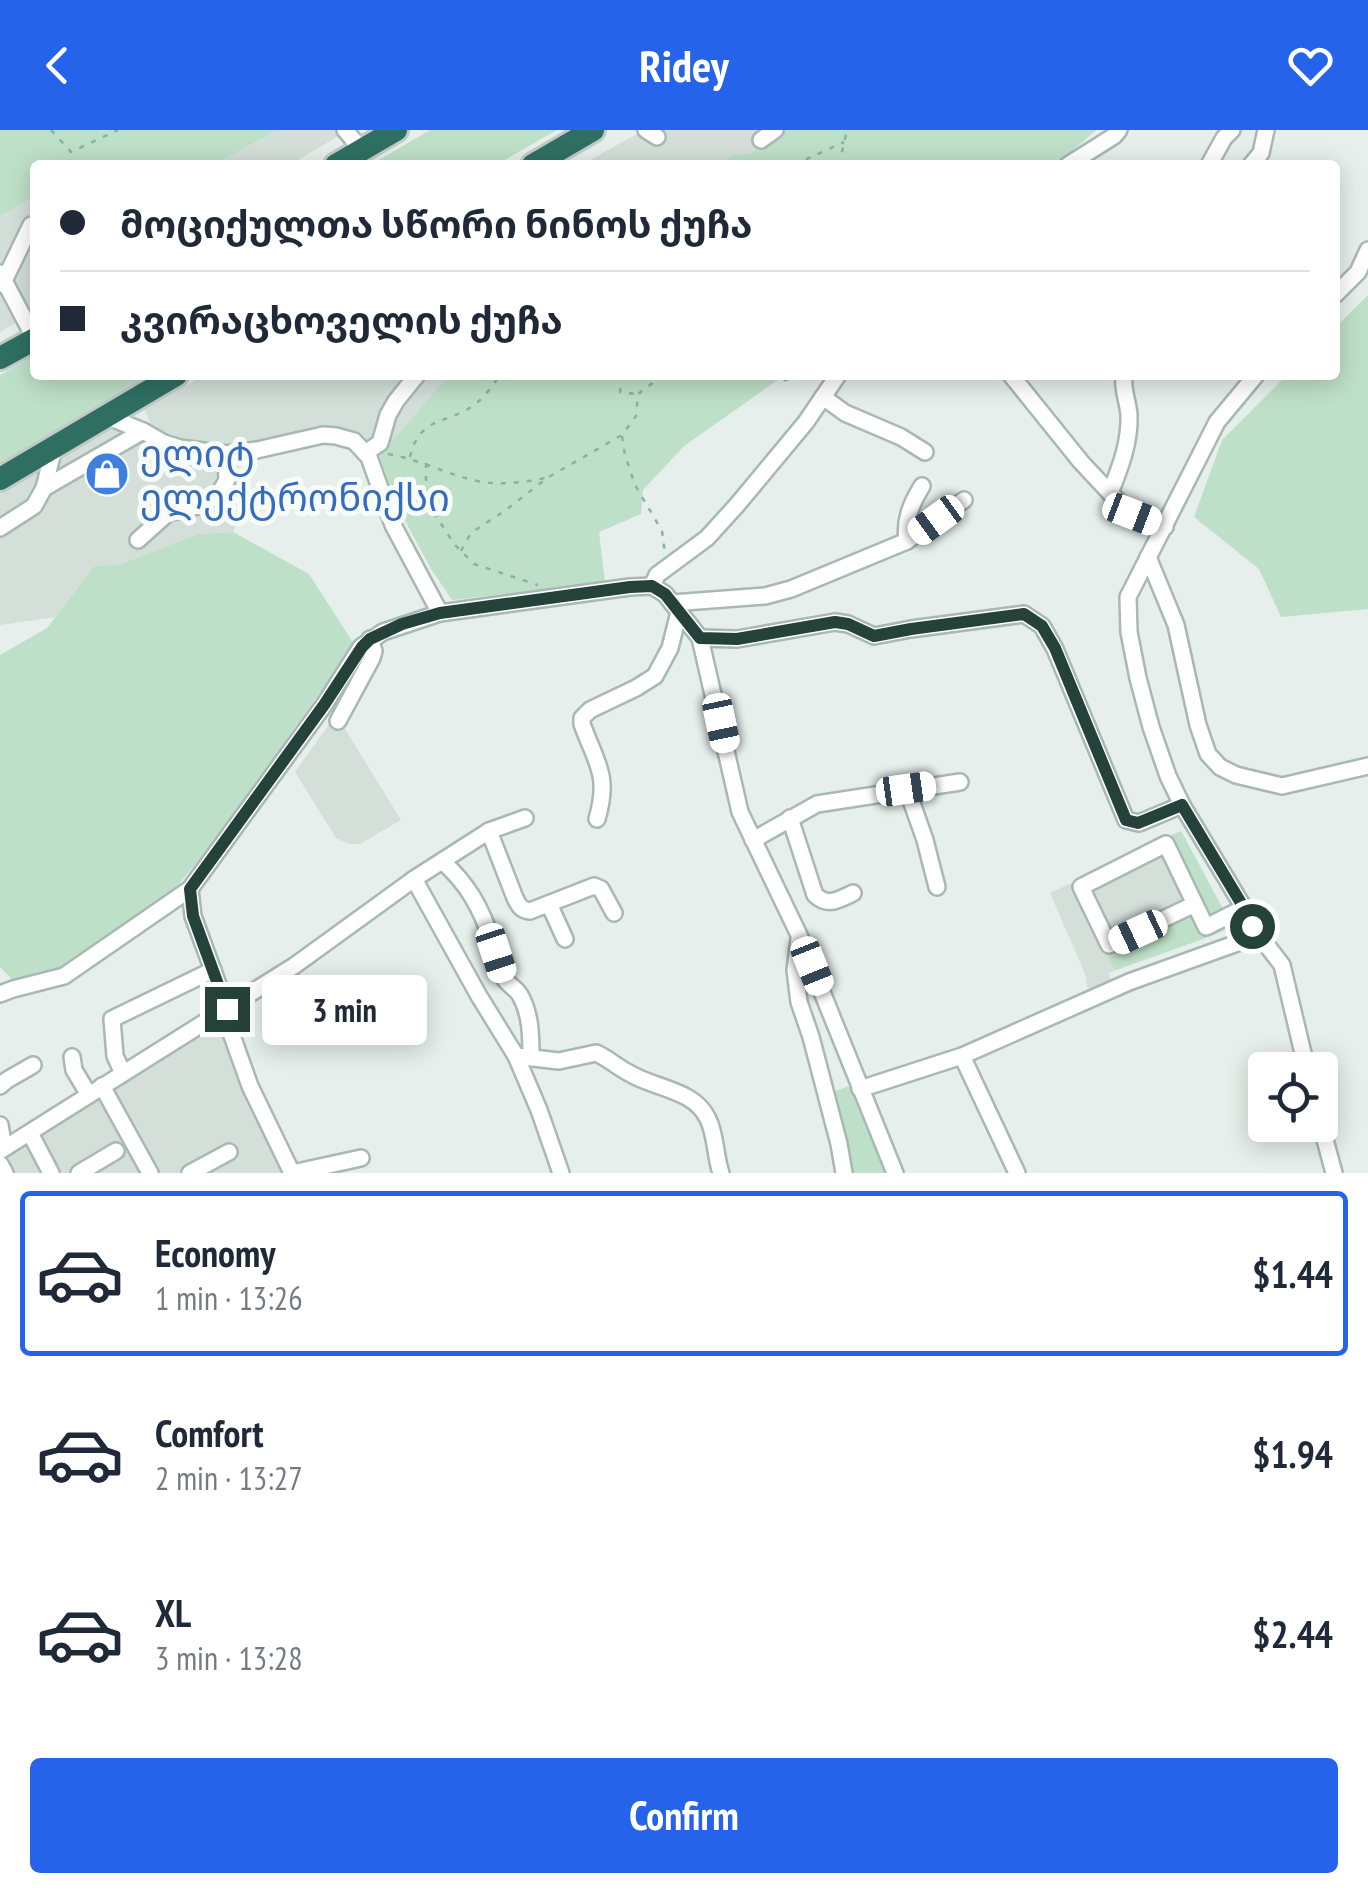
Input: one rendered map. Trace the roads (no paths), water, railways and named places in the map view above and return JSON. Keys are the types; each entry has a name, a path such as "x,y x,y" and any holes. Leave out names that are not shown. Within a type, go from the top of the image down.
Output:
{"highway":[{"path":"345,160 395,130"},
{"path":"542,160 593,130"},
{"path":"0,358 30,342"},
{"path":"0,479 168,380"}],"street":[{"path":"346,130 362,150"},
{"path":"760,140 776,130"},
{"path":"1076,160 1119,130"},
{"path":"1212,160 1232,130"},
{"path":"1255,160 1261,153 1266,130"},
{"path":"30,228 2,279 30,330"},
{"path":"1340,290 1358,272 1368,250"},
{"path":"366,453 380,443 388,414 413,380"},
{"path":"652,586 657,576 707,538 737,505 806,422 834,380"},
{"path":"1016,380 1110,493 1132,514 1165,527"},
{"path":"1110,493 1124,458 1129,413 1123,380"},
{"path":"1252,380 1218,422 1128,597 1130,632 1151,727 1168,776 1252,926 1282,965 1303,1052"},
{"path":"142,431 146,393"},
{"path":"822,397 845,413 902,436 924,452"},
{"path":"106,416 164,443 226,454 324,436 354,442 369,457 394,524 440,613"},
{"path":"44,488 142,431"},
{"path":"0,528 34,506 44,488 54,448"},
{"path":"138,540 168,513 202,505 220,492 228,480 226,454"},
{"path":"907,541 910,506 922,486"},
{"path":"676,608 791,589 907,541 964,500"},
{"path":"1148,557 1176,625 1198,725 1208,754 1220,766 1282,786 1368,766"},
{"path":"0,976 6,992 64,976 190,889 370,639 440,613 652,586 665,594 700,638 740,812 799,935 896,1173"},
{"path":"597,819 604,784 582,718 655,676 670,648 676,608"},
{"path":"700,638 737,639 835,622 874,636 1024,614 1042,626 1055,648 1126,820 1138,823 1182,805"},
{"path":"338,721 370,664 374,651 370,639"},
{"path":"370,664 376,682"},
{"path":"753,840 817,804 960,782"},
{"path":"906,789 937,888"},
{"path":"1,1154 95,1090 294,966 442,861 489,831 524,818"},
{"path":"790,818 815,896 830,903 853,894"},
{"path":"489,831 519,907 530,911 598,886 614,913"},
{"path":"1195,904 1109,946 1080,887 1166,844 1206,926 1244,908"},
{"path":"442,861 470,892 504,980 520,995 529,1024 523,1057"},
{"path":"414,879 479,996 523,1057 561,1173"},
{"path":"190,889 193,916 250,1086 292,1173 361,1158"},
{"path":"549,904 565,939"},
{"path":"860,1090 962,1056 1129,982 1240,942 1252,926"},
{"path":"799,935 795,970 799,1002 844,1173"},
{"path":"123,1073 115,1056 112,1019 213,970"},
{"path":"523,1057 559,1060 596,1053 656,1087 683,1094 698,1104 708,1119 720,1173"},
{"path":"72,1056 74,1070 95,1090 150,1173"},
{"path":"962,1056 1017,1173"},
{"path":"0,1086 33,1066"},
{"path":"0,1125 5,1173"},
{"path":"30,1133 52,1173"},
{"path":"1326,1142 1334,1173"},
{"path":"79,1173 116,1152"},
{"path":"190,1173 229,1152"}],"place":[{"name":"ელიტ ელექტრონიქსი","path":"107,474"}]}
